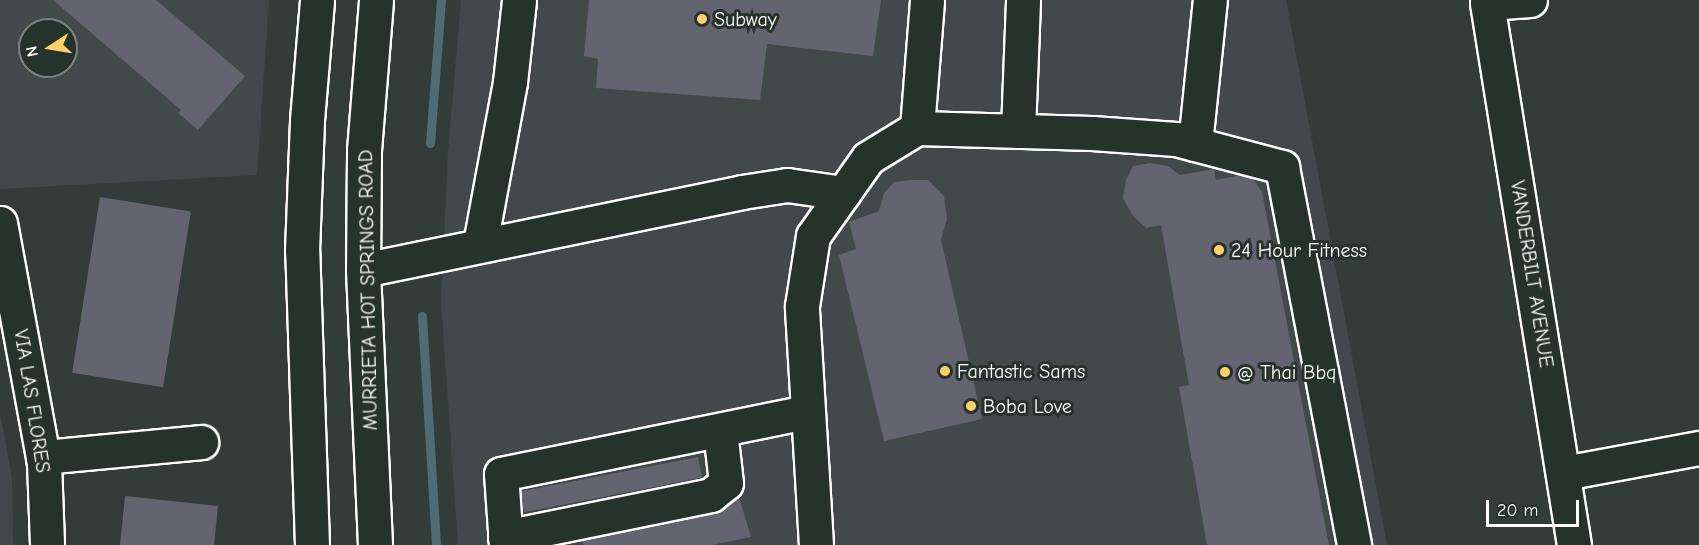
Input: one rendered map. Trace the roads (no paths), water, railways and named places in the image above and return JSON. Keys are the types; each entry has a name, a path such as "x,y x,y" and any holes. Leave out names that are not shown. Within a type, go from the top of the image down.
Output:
{"main road":[{"path":"312,545 302,251 307,120 317,0"},
{"name":"MURRIETA HOT SPRINGS ROAD","path":"375,545 363,270 364,150 376,0"},
{"path":"480,244 510,82 519,0"},
{"path":"917,128 927,0"},
{"path":"1018,131 1023,0"},
{"path":"1195,144 1210,0"},
{"name":"VANDERBILT AVENUE","path":"1530,0 1487,3 1574,545"},
{"path":"816,545 802,306 813,236 868,158 917,128 1155,138 1195,144 1282,167 1354,545"},
{"path":"363,270 480,244 787,185 843,193"},
{"name":"VIA LAS FLORES","path":"0,223 43,457 47,545"},
{"path":"720,430 726,483 711,495 547,536 505,541 501,474 807,412"},
{"path":"43,457 201,442"},
{"path":"1564,473 1699,448"}],"waterway":[{"path":"430,143 441,0"},
{"path":"422,316 436,545"}],"place":[{"name":"Subway","path":"702,19"},
{"name":"24 Hour Fitness","path":"1219,250"},
{"name":"Fantastic Sams","path":"945,371"},
{"name":"@ Thai Bbq","path":"1225,372"},
{"name":"Boba Love","path":"971,406"}]}
